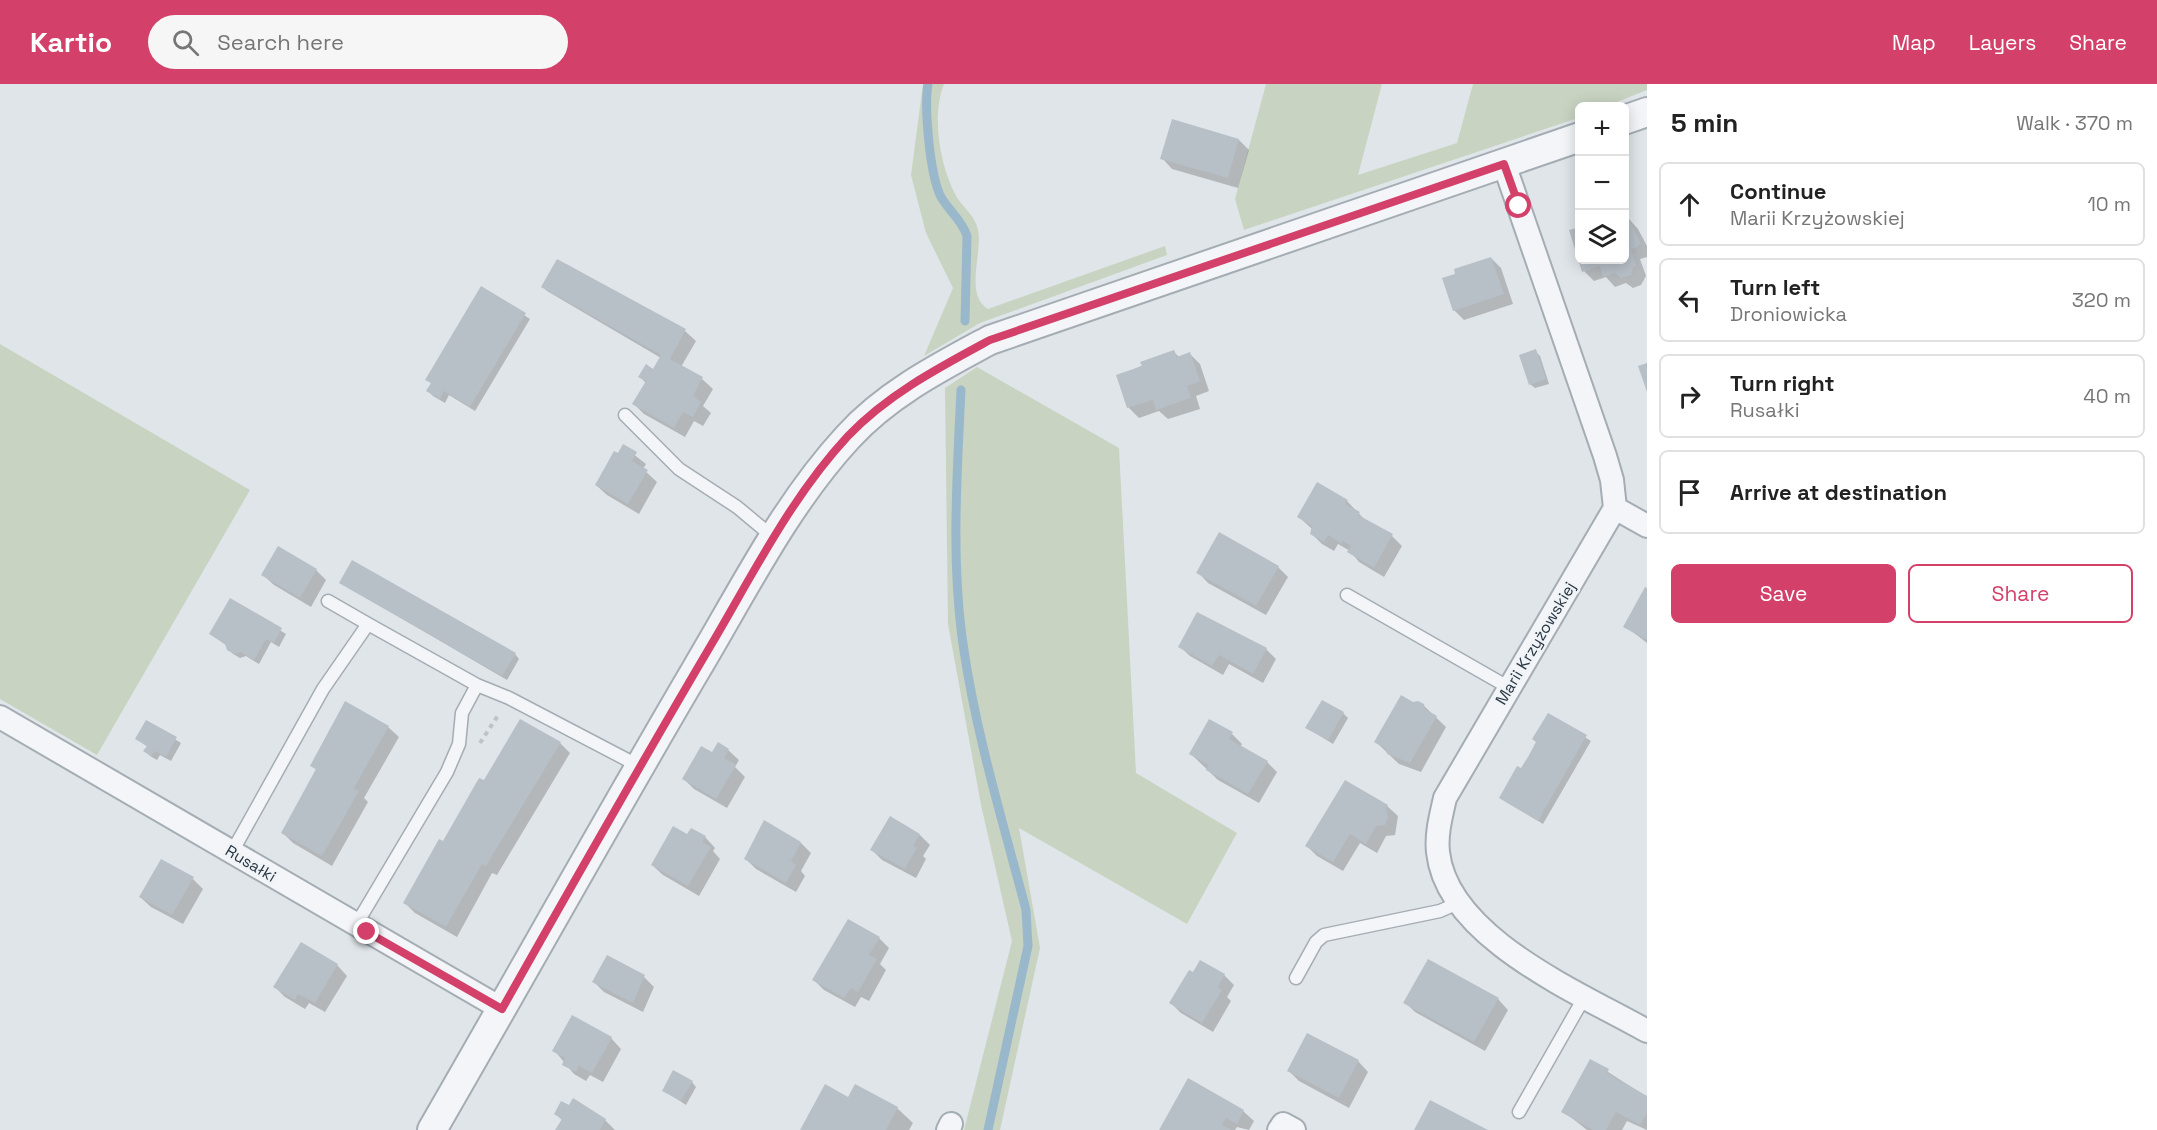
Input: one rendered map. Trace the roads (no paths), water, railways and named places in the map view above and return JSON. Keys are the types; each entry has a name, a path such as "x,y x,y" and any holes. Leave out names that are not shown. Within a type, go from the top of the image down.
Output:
{"street":[{"path":"1629,118 1647,112"},
{"path":"432,1130 639,766 774,538 808,486 849,436 888,401 933,371 990,340 1575,139"},
{"path":"1504,164 1605,456 1612,480 1615,508 1647,526"},
{"name":"Marii Krzyżowskiej","path":"1615,508 1449,790 1440,816 1438,853 1446,881 1458,903 1474,924 1494,940 1647,1032"},
{"name":"Rusałki","path":"0,717 502,1009"},
{"path":"1279,1130 1283,1124 1294,1130"}],"lane":[{"path":"625,415 679,469 737,507 774,538"},
{"path":"1347,595 1508,687"},
{"path":"328,601 477,685 509,698 639,766"},
{"path":"232,852 323,689 368,624"},
{"path":"356,925 447,772 459,744 462,713 477,685"},
{"path":"1296,978 1316,942 1323,935 1440,911 1458,903"},
{"path":"1519,1113 1585,996"}],"waterway":[{"path":"928,84 929,142 937,187 941,197 962,225 967,236 965,321"},
{"path":"961,390 956,549 959,612 975,712 1026,910 1028,946 988,1130"}]}
